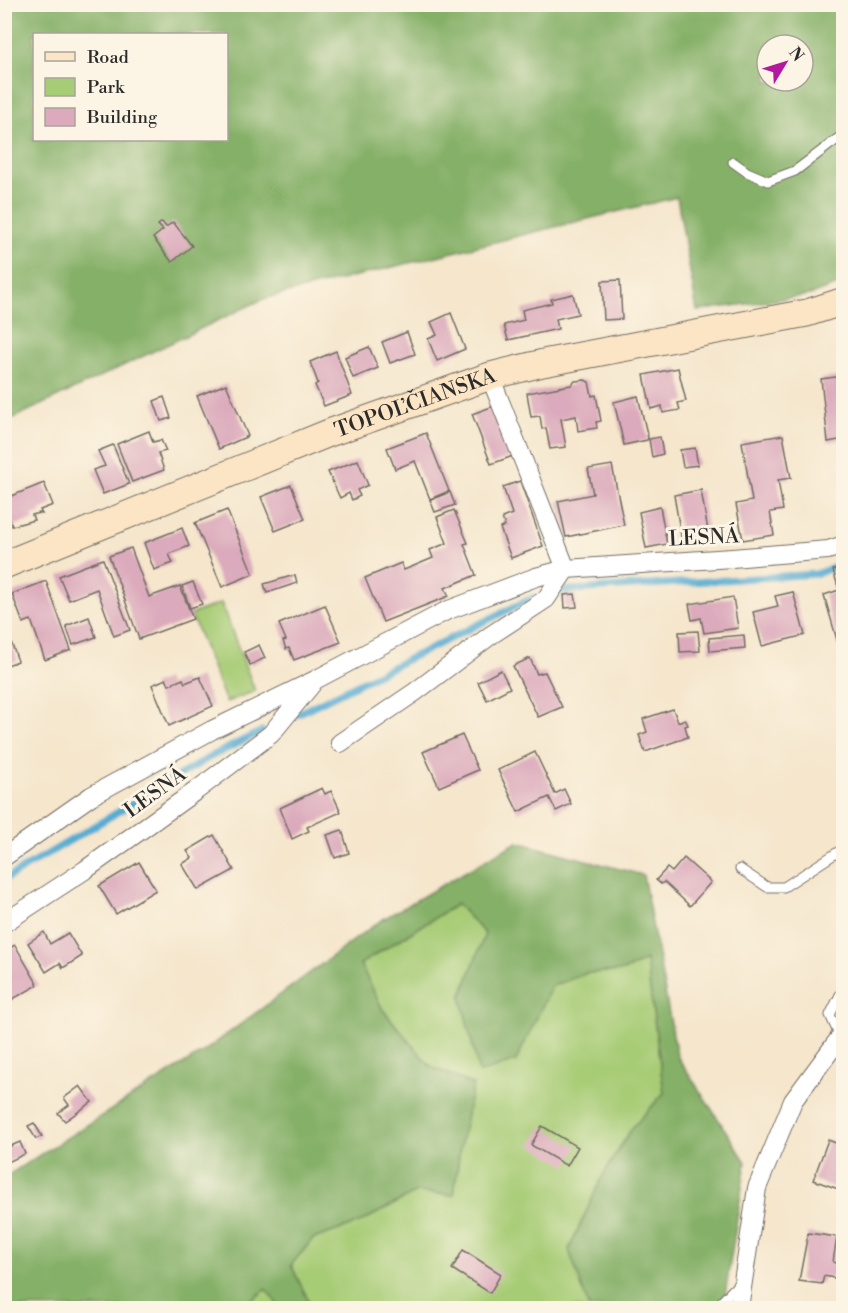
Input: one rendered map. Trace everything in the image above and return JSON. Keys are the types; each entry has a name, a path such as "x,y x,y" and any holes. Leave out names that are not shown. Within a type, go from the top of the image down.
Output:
{"main road":[{"name":"TOPOĽČIANSKA","path":"4,565 329,433 490,376 543,363 807,313 843,301"}],"street":[{"path":"340,743 415,692 491,635 546,599 566,569 490,376"},
{"name":"LESNÁ","path":"4,857 91,796 212,730 315,680 446,611 536,577 566,569 743,558 828,550 843,545"},
{"name":"LESNÁ","path":"4,923 104,856 271,734 315,680"},
{"path":"739,1308 757,1188 793,1101 842,1034"}],"lane":[{"path":"734,162 747,172 768,181 795,171 843,134"},
{"path":"740,869 767,887 784,887 843,848"},
{"path":"842,1034 830,1015 843,987"},
{"path":"719,1308 722,1301 743,1279"}],"green space":[{"path":"5,5 843,5 843,283 810,295 697,311 677,197 263,299 5,422"},
{"path":"221,603 255,691 226,702 191,614"},
{"path":"517,842 643,875 677,1056 746,1162 723,1308 589,1308 569,1250 602,1177 632,1128 664,1093 646,960 623,971 587,973 552,986 516,1061 479,1073 461,997 485,934 457,904 360,964 383,1010 430,1066 473,1085 460,1148 454,1195 416,1192 359,1223 313,1239 291,1265 312,1308 280,1308 266,1289 242,1308 5,1308 5,1177 203,1052 380,921"},
{"path":"457,904 485,934 461,997 516,1061 552,986 587,973 623,971 646,960 664,1093 632,1128 602,1177 569,1249 589,1308 312,1308 291,1265 313,1239 359,1223 416,1192 454,1195 460,1148 473,1085 430,1066 383,1010 360,964"},
{"path":"267,1289 280,1308 242,1308"}],"building":[{"path":"162,222 166,227 173,222 192,246 172,262 153,238 163,230 158,225"},
{"path":"620,280 622,319 604,320 602,281"},
{"path":"573,294 578,314 556,319 558,329 508,340 504,325 524,320 522,310 552,303 551,299"},
{"path":"451,313 465,349 437,361 428,339 437,335 431,322"},
{"path":"407,332 415,354 390,363 382,342"},
{"path":"369,347 378,368 353,378 345,357"},
{"path":"336,351 352,395 324,406 315,385 318,383 310,362"},
{"path":"678,368 686,401 678,403 680,410 663,413 662,406 651,409 644,375"},
{"path":"843,376 844,439 828,442 821,379"},
{"path":"575,381 589,382 592,396 596,395 601,421 596,422 597,428 578,431 576,416 561,419 566,447 550,449 546,428 542,429 540,416 531,417 527,393 571,385"},
{"path":"226,384 248,436 219,449 197,396"},
{"path":"638,396 648,438 624,445 614,402"},
{"path":"164,397 171,418 161,421 154,401"},
{"path":"494,406 513,456 491,464 472,414"},
{"path":"149,431 153,442 161,440 166,451 158,453 164,470 132,482 117,444"},
{"path":"426,433 449,491 430,499 415,461 395,469 387,448"},
{"path":"783,435 791,478 778,480 783,510 770,512 774,535 743,540 736,504 752,501 742,442"},
{"path":"660,437 663,454 652,457 649,439"},
{"path":"113,445 129,484 103,494 93,470 105,466 98,451"},
{"path":"695,448 698,465 683,467 680,450"},
{"path":"358,460 368,485 357,490 360,496 352,500 349,493 340,498 328,472"},
{"path":"612,465 624,525 566,537 558,501 593,494 588,469"},
{"path":"520,481 543,546 511,558 500,528 505,526 502,518 512,514 503,487"},
{"path":"44,483 53,505 40,510 42,514 32,515 34,520 12,526 4,506 4,499"},
{"path":"291,485 305,519 275,531 261,497"},
{"path":"701,490 709,537 682,542 674,495"},
{"path":"450,492 455,505 435,512 430,500"},
{"path":"660,507 667,544 646,548 639,512"},
{"path":"227,510 253,574 222,587 195,523"},
{"path":"454,510 468,543 464,544 476,575 445,588 449,596 383,622 365,578 401,563 404,570 433,558 430,550 447,543 437,517"},
{"path":"182,528 189,546 169,554 173,563 154,570 144,543"},
{"path":"131,548 149,597 180,586 193,619 139,639 109,556"},
{"path":"103,559 130,630 114,636 97,589 69,600 59,576"},
{"path":"844,567 844,646 839,647 824,595 839,590 833,570"},
{"path":"295,575 297,583 267,593 264,584"},
{"path":"46,581 71,650 45,660 31,620 23,623 12,594"},
{"path":"193,582 202,604 190,608 182,586"},
{"path":"793,592 805,635 762,646 753,612 778,606 775,596"},
{"path":"575,594 577,607 565,608 564,595"},
{"path":"733,597 738,628 704,633 701,618 692,620 689,604"},
{"path":"325,605 341,642 294,660 289,648 286,649 283,641 286,640 279,624"},
{"path":"89,617 96,637 73,645 66,626"},
{"path":"6,628 18,661 5,666 4,629"},
{"path":"698,631 700,651 680,652 679,632"},
{"path":"744,635 745,648 710,651 709,638"},
{"path":"259,645 265,658 250,665 244,652"},
{"path":"530,658 537,674 545,672 562,707 538,717 513,666"},
{"path":"501,670 510,688 487,700 478,682"},
{"path":"200,677 213,706 169,726 152,685 166,679 169,685 183,679 185,683"},
{"path":"673,709 678,722 685,719 688,725 685,726 688,737 645,752 639,735 647,732 643,719"},
{"path":"462,735 478,770 439,787 423,752"},
{"path":"535,752 555,794 564,789 571,804 556,811 549,797 518,812 498,770"},
{"path":"322,788 325,794 331,791 341,812 307,827 309,831 292,839 280,808"},
{"path":"342,830 349,853 335,858 327,835"},
{"path":"214,835 234,870 198,890 182,864 192,858 187,851"},
{"path":"684,858 711,882 690,906 664,882 661,884 656,880 667,868 672,872"},
{"path":"139,862 156,890 116,914 99,886"},
{"path":"44,932 50,944 68,933 82,956 63,968 60,963 46,972 28,943"},
{"path":"15,945 38,985 4,1004 4,951"},
{"path":"80,1086 92,1102 65,1121 58,1113 69,1105 64,1098"},
{"path":"34,1123 42,1136 36,1139 28,1126"},
{"path":"542,1126 578,1147 567,1166 531,1145"},
{"path":"828,1140 844,1146 844,1191 813,1180"},
{"path":"20,1142 25,1154 8,1162 4,1149"},
{"path":"808,1233 837,1237 833,1262 844,1265 844,1280 824,1276 822,1284 799,1281"},
{"path":"463,1250 501,1274 490,1293 452,1269"}],"waterway":[{"path":"555,591 816,574 844,563"},
{"path":"293,716 534,597"},
{"path":"4,880 210,757 262,731"}]}
